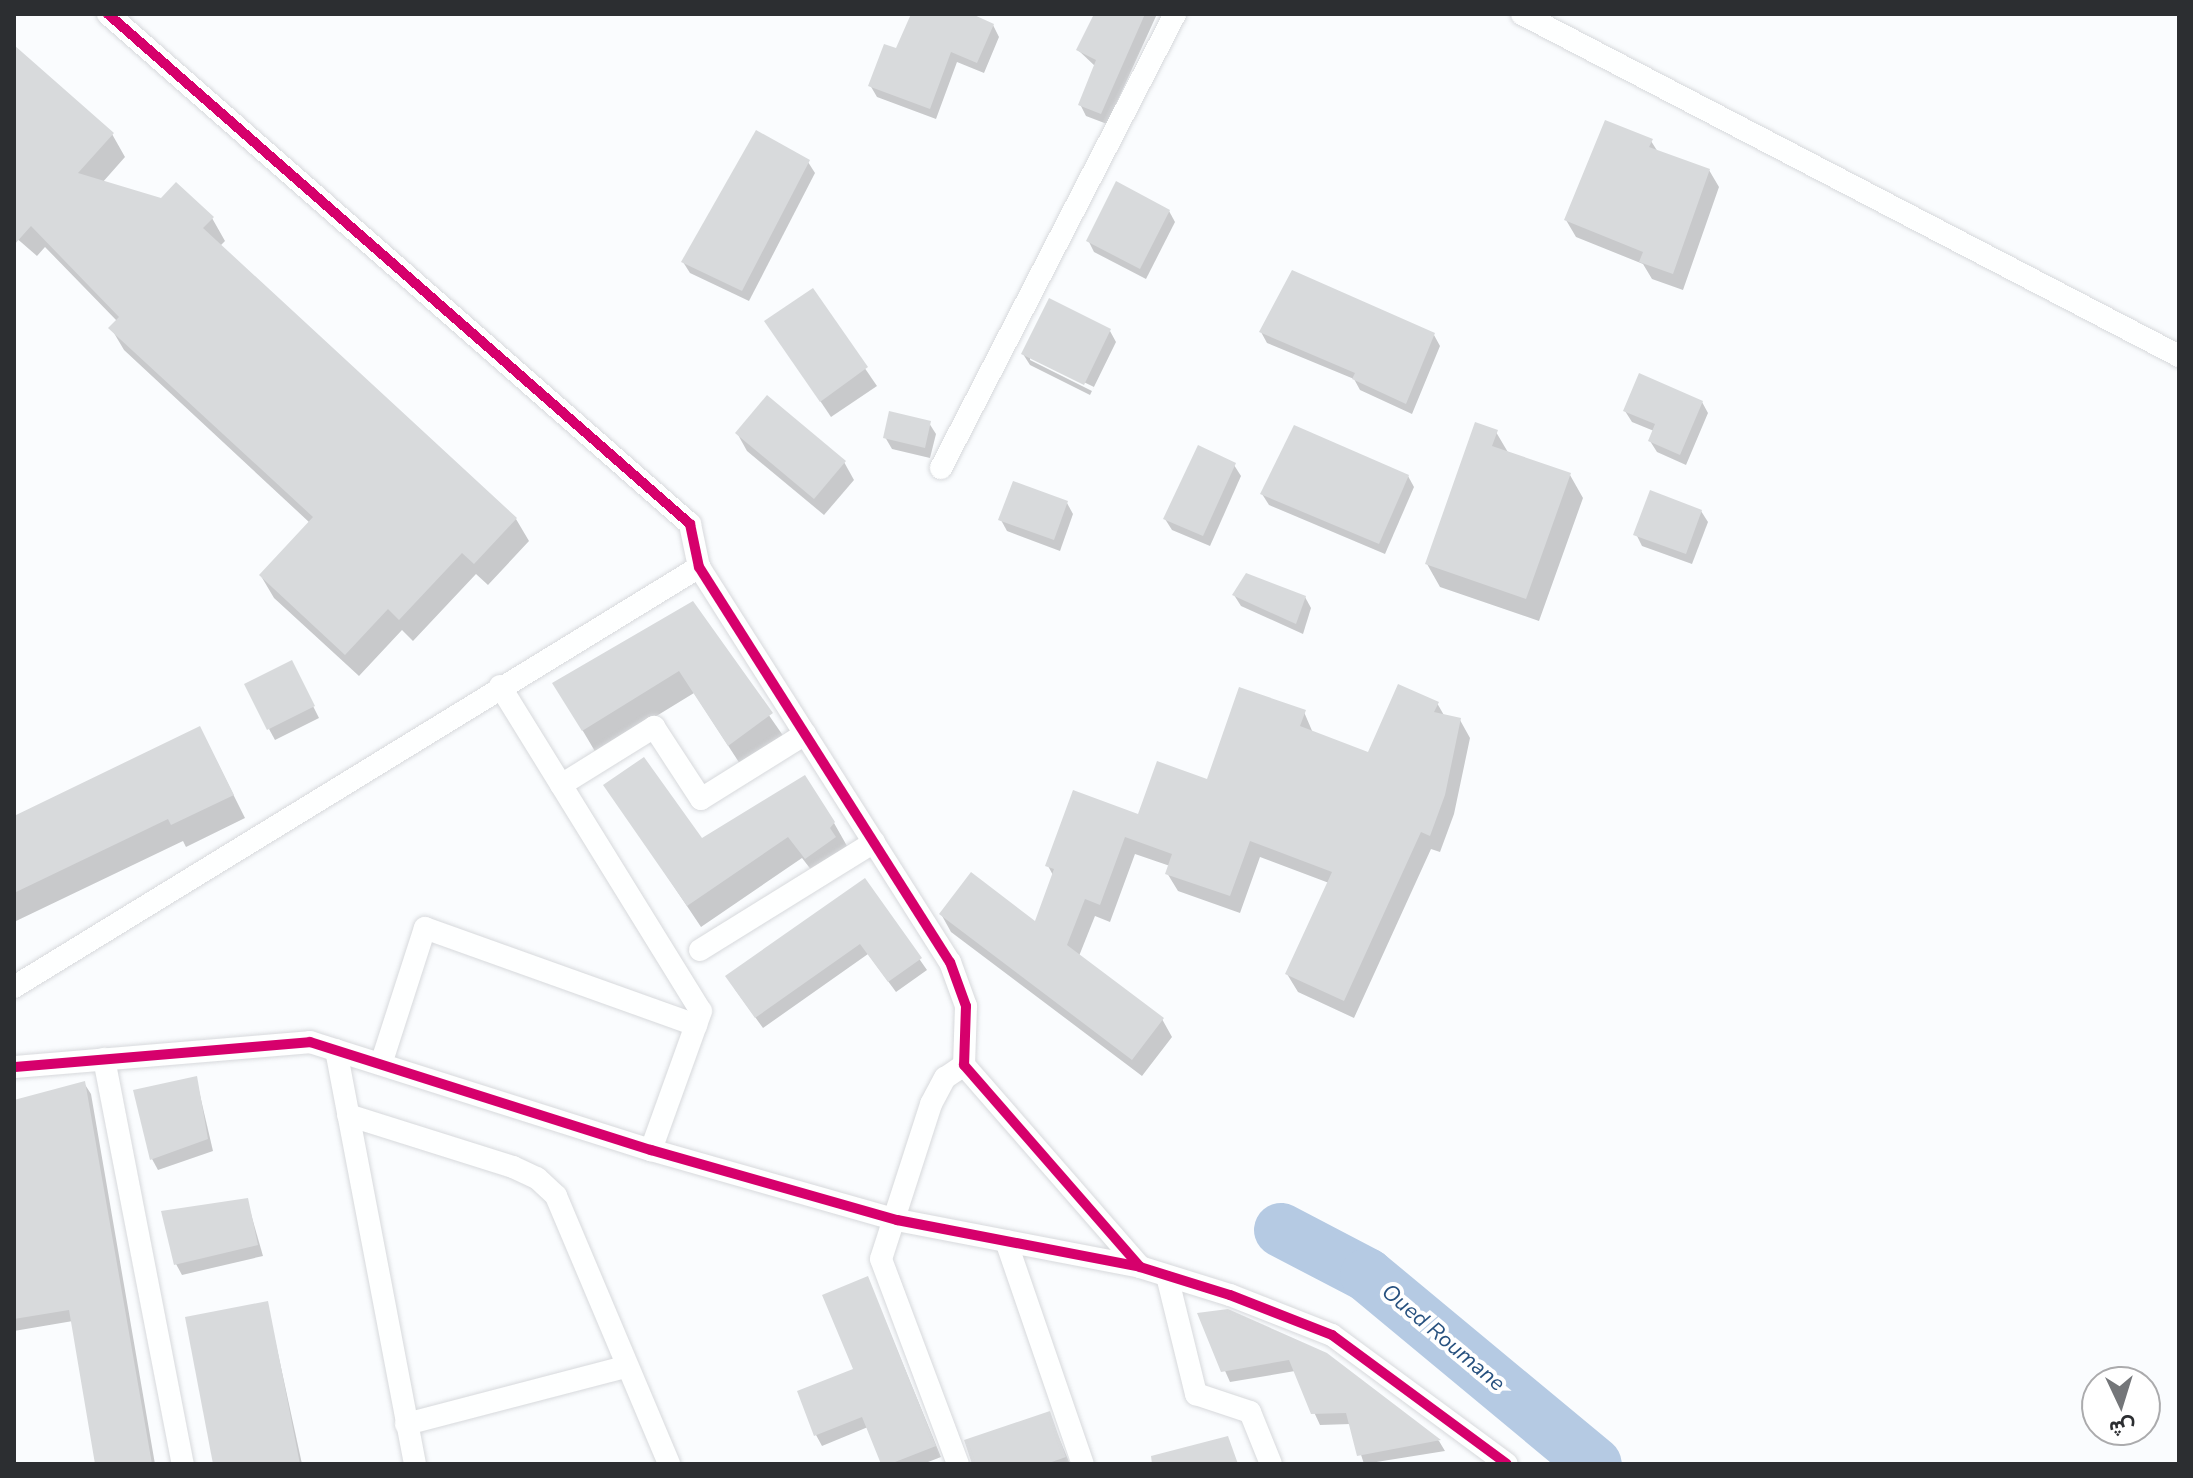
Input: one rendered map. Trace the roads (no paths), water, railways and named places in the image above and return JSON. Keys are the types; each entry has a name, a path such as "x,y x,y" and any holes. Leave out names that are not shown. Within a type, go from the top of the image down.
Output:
{"street":[{"path":"108,14 690,524 699,567 950,962 966,1006 964,1065 1140,1267"},
{"path":"941,468 1175,14"},
{"path":"1522,14 2179,356"},
{"path":"14,987 500,686 699,567"},
{"path":"500,686 701,1011 651,1150"},
{"path":"561,785 654,727 701,799 805,734"},
{"path":"700,950 874,842"},
{"path":"381,1064 425,928 696,1025"},
{"path":"14,1067 310,1042 651,1150 897,1220 1140,1267 1167,1276 1332,1335 1507,1464"},
{"path":"336,1050 415,1464"},
{"path":"104,1059 183,1464"},
{"path":"958,1464 881,1259 897,1220 931,1104 945,1078 964,1065"},
{"path":"348,1115 537,1178 567,1215 625,1367 669,1464"},
{"path":"1006,1241 1083,1464"},
{"path":"1167,1276 1196,1394 1250,1412 1271,1464"},
{"path":"406,1424 625,1367"}],"waterway":[{"name":"Oued Roumane","path":"1281,1230 1367,1275 1595,1464"}]}
